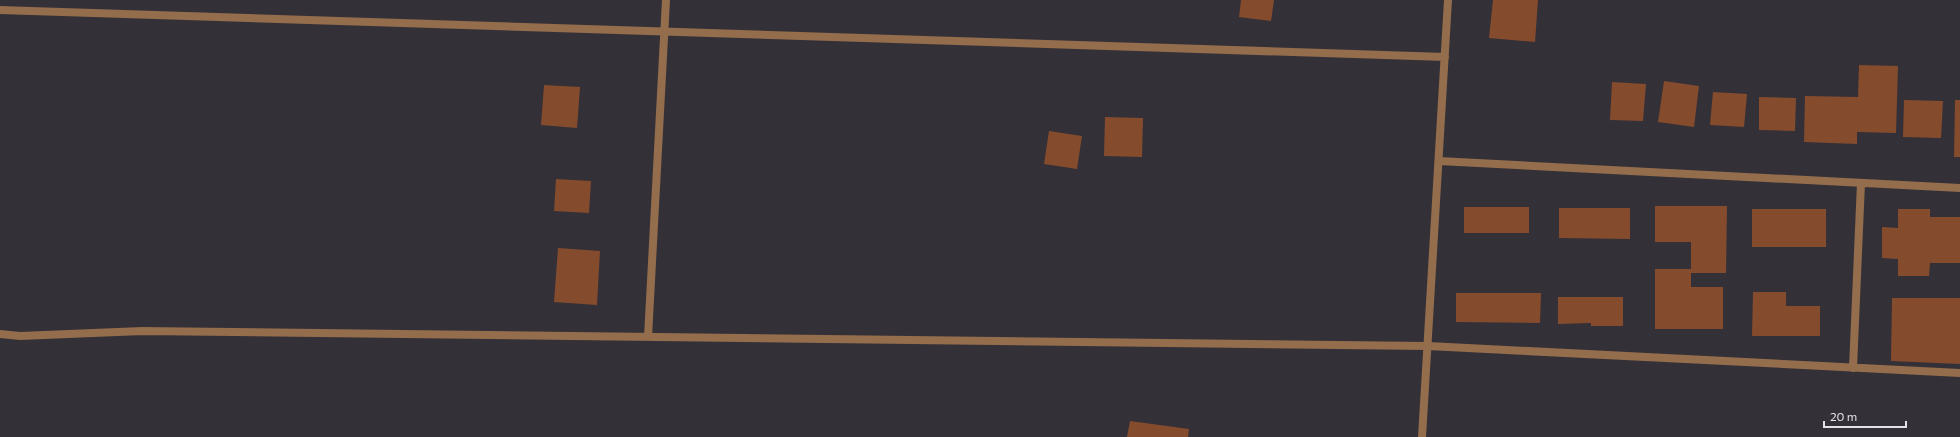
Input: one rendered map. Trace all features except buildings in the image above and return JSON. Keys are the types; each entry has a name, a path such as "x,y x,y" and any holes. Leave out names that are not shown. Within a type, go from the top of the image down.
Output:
{"street":[{"path":"648,337 666,0"},
{"path":"1422,437 1448,0"},
{"path":"0,10 1445,57"},
{"path":"1439,161 1960,188"},
{"path":"1853,368 1861,183"},
{"path":"0,334 20,336 150,331 1428,346 1960,373"}]}
